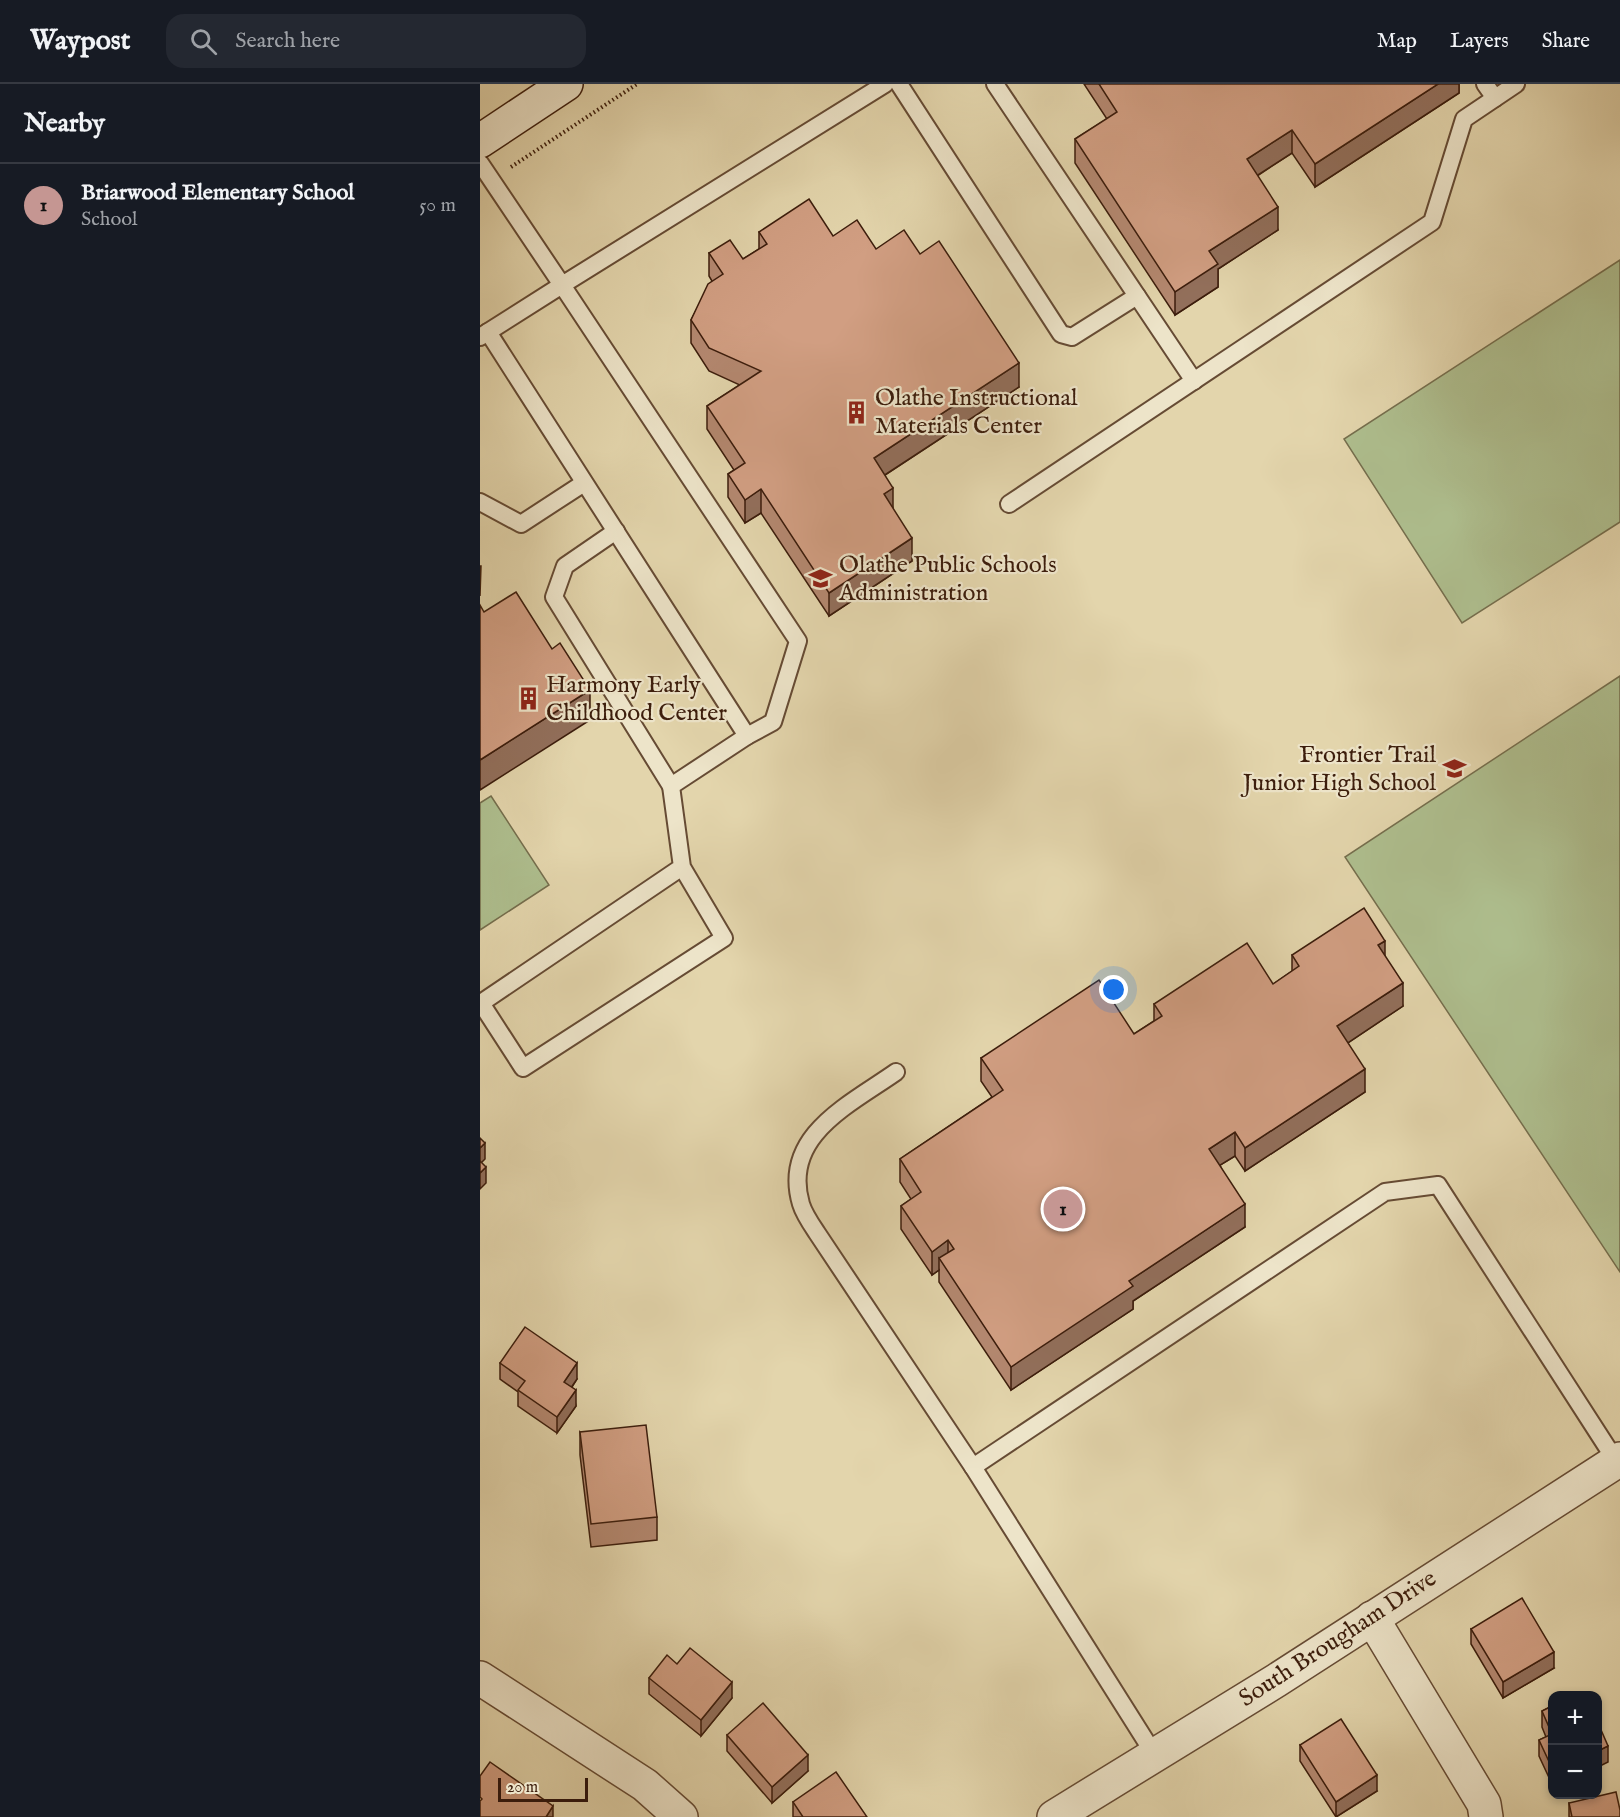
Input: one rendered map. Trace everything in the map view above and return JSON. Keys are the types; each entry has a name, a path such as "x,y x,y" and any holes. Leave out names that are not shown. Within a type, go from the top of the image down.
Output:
{"street":[{"path":"480,141 566,84"},
{"name":"South Brougham Drive","path":"1054,1817 1372,1618 1618,1460"},
{"path":"1372,1618 1484,1804 1486,1817"},
{"path":"480,1678 645,1785 681,1817"}],"lane":[{"path":"747,736 616,531 484,335 885,84"},
{"path":"899,84 1061,334 1072,337 1137,296"},
{"path":"995,84 1194,381"},
{"path":"1485,84 1495,98"},
{"path":"1009,504 1432,222 1464,119 1516,84"},
{"path":"480,163 798,641 773,722 747,736 671,786"},
{"path":"480,502 521,524 584,483"},
{"path":"616,531 565,566 554,597 671,786 682,867 724,938 523,1068 482,1003 682,867"},
{"path":"896,1072 820,1125 802,1152 797,1185 802,1207 973,1467 1154,1754"},
{"path":"973,1467 1385,1191 1438,1185 1618,1460"}],"path":[{"path":"491,180 637,84"}],"green space":[{"path":"1620,260 1620,522 1462,623 1344,439"},
{"path":"1620,676 1620,1272 1345,857"},
{"path":"491,796 549,885 480,930 480,803"}],"building":[{"path":"1099,84 1438,84 1315,164 1292,130 1247,159 1278,207 1209,251 1218,264 1175,292 1075,139 1117,112"},
{"name":"Olathe Instructional Materials Center","path":"809,199 833,236 857,220 876,249 904,230 920,254 939,241 1019,363 874,458 893,488 884,494 912,538 829,593 761,489 745,500 728,474 745,463 707,406 761,371 709,348 691,320 708,284 723,274 709,253 730,240 743,259 767,244 759,232"},
{"name":"Harmony Early Childhood Center","path":"516,592 552,649 560,643 590,690 480,760 480,605 484,612"},
{"path":"1364,908 1385,941 1378,945 1403,983 1337,1026 1365,1069 1245,1148 1235,1132 1209,1149 1245,1204 1129,1281 1133,1286 1011,1367 939,1258 954,1249 948,1240 932,1252 901,1206 921,1192 900,1159 1003,1090 981,1058 1099,980 1134,1034 1162,1016 1154,1004 1247,943 1273,984 1299,966 1292,955"},
{"path":"480,1138 485,1143 480,1148"},
{"path":"480,1161 486,1167 480,1173"},
{"path":"525,1327 577,1363 564,1382 576,1390 557,1417 518,1390 525,1381 500,1363"},
{"path":"646,1425 657,1517 591,1524 580,1432"},
{"path":"1522,1598 1554,1652 1503,1682 1471,1629"},
{"path":"690,1648 732,1682 701,1720 649,1678 667,1655 677,1664"},
{"path":"763,1703 808,1755 772,1787 727,1735"},
{"path":"1548,1708 1548,1725 1542,1711"},
{"path":"1341,1719 1377,1775 1336,1802 1300,1745"},
{"path":"1602,1732 1608,1746 1602,1749"},
{"path":"1548,1736 1548,1759 1539,1740"},
{"path":"490,1762 553,1806 546,1817 480,1817 482,1799 480,1797 480,1776"},
{"path":"836,1772 867,1817 803,1817 793,1802"},
{"path":"1616,1792 1620,1817 1572,1817 1569,1803 1586,1799 1602,1799 1602,1795"}],"place":[{"name":"Olathe Instructional Materials Center","path":"857,412"},
{"name":"Olathe Public Schools Administration","path":"821,579"},
{"name":"Harmony Early Childhood Center","path":"528,699"},
{"name":"Frontier Trail Junior High School","path":"1454,769"},
{"name":"Briarwood Elementary School","path":"1063,1209"}]}
